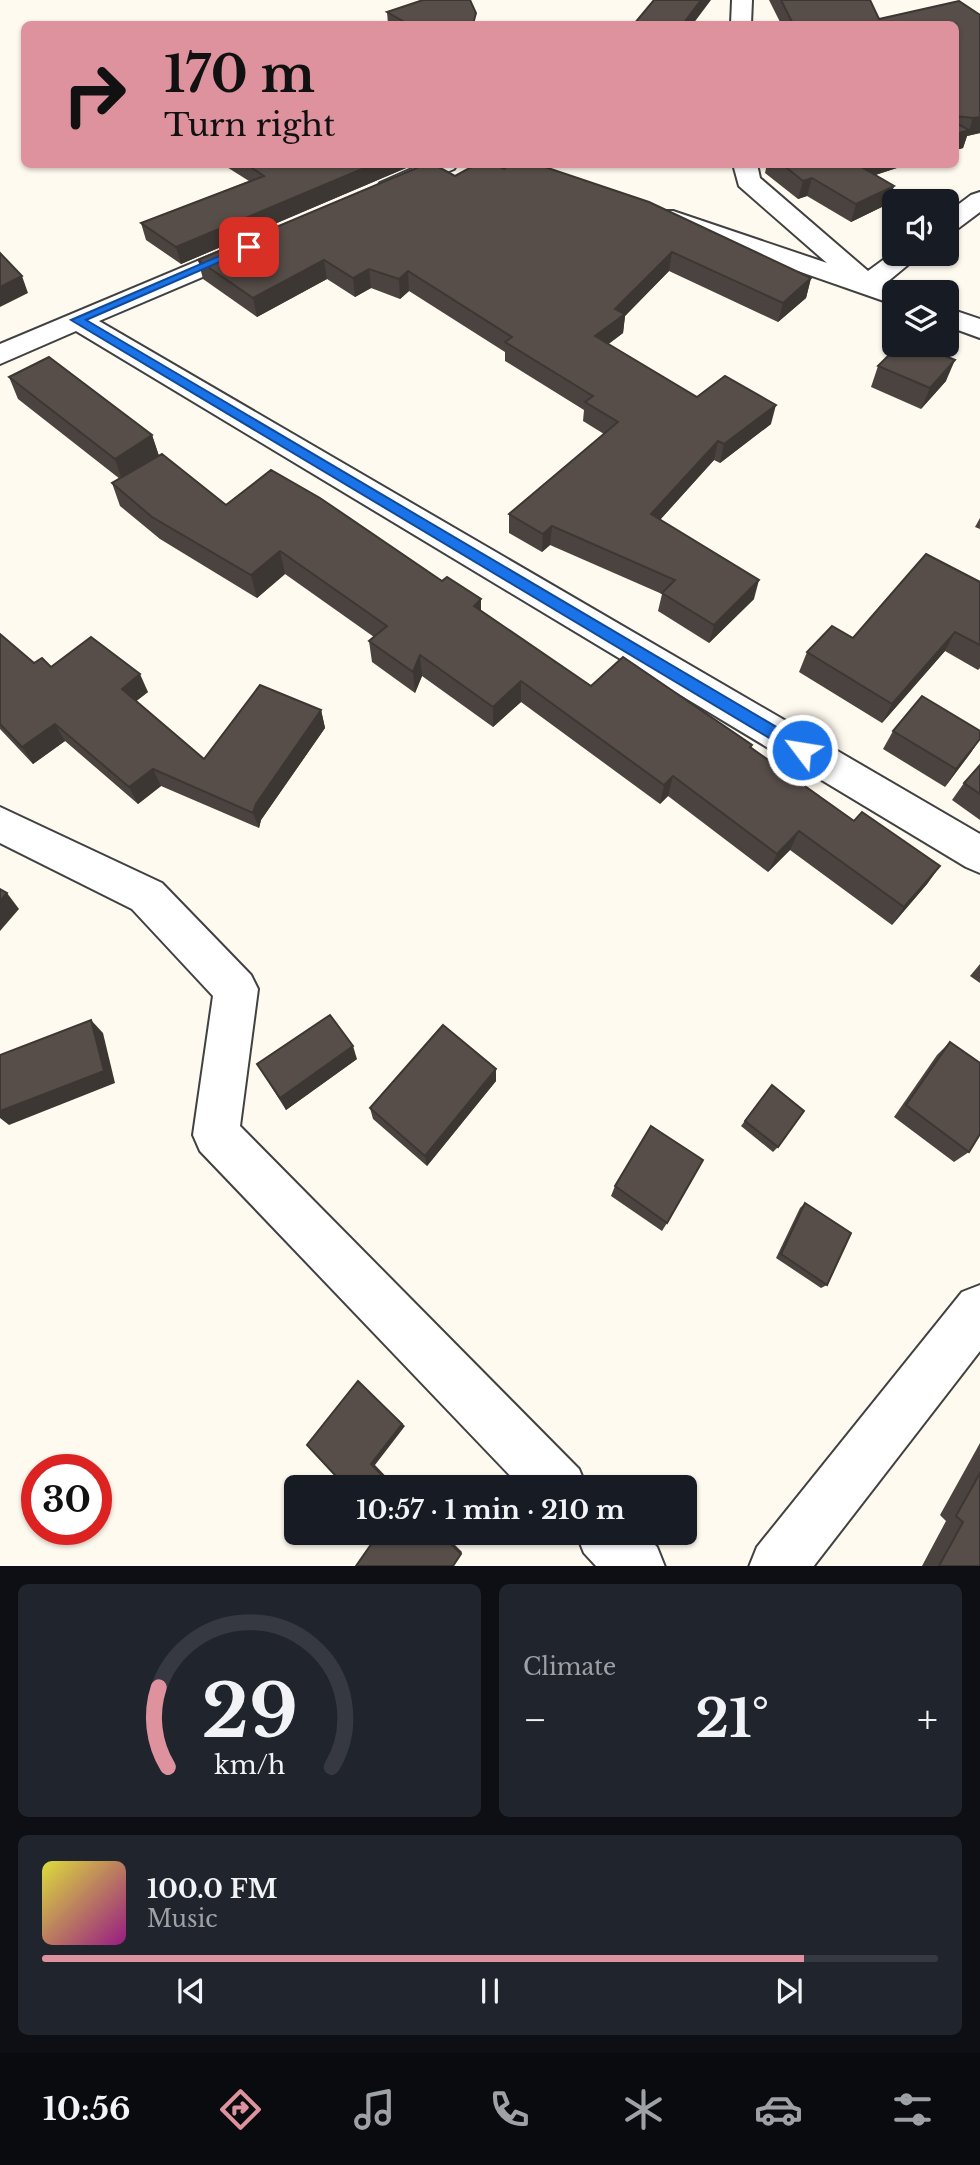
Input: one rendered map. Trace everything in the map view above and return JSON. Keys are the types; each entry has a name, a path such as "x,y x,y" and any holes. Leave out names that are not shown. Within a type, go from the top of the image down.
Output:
{"street":[{"path":"741,0 741,21"},
{"path":"356,202 436,168"},
{"path":"746,168 748,181 867,284"},
{"path":"959,216 980,200"},
{"path":"645,210 882,290"},
{"path":"0,355 280,234"},
{"path":"867,284 892,266"},
{"path":"77,320 980,855"},
{"path":"959,321 980,329"},
{"path":"0,824 148,896 236,989 216,1135 547,1475"},
{"path":"777,1566 980,1310"},
{"path":"616,1545 637,1566"}],"building":[{"path":"423,0 470,0 476,13 474,21 403,21 387,12"},
{"path":"654,0 701,0 685,21 636,21"},
{"path":"781,0 870,0 879,19 959,1 980,15 980,117 959,116 959,21 792,21"},
{"path":"959,125 969,130 959,133"},
{"path":"252,168 364,168 176,247 141,223 264,176"},
{"path":"416,168 440,168 455,176 470,168 548,168 649,202 811,278 783,303 672,252 615,309 625,314 595,336 697,397 725,376 776,405 724,444 718,441 651,514 759,580 714,625 662,593 675,580 552,526 543,534 509,514 618,422 585,402 593,396 505,342 512,337 408,271 399,279 369,269 353,278 324,260 253,298 198,260"},
{"path":"787,168 863,168 894,186 882,189 882,192 856,204 812,178 803,181"},
{"path":"0,253 22,276 0,287"},
{"path":"49,357 152,435 115,459 9,377"},
{"path":"887,357 948,357 955,360 930,388 878,366"},
{"path":"162,454 226,505 271,470 320,498 442,581 447,577 481,599 474,606 591,686 623,657 752,745 750,747 854,821 862,812 940,866 904,907 799,831 777,854 673,776 664,785 521,681 493,707 420,655 413,672 369,641 387,626 280,551 251,575 152,517 112,483"},
{"path":"926,554 980,582 980,645 955,632 892,704 807,652 832,626 853,638"},
{"path":"0,634 34,663 42,658 51,667 91,637 140,674 122,689 204,759 260,685 321,710 256,804 253,813 153,769 129,787 55,724 22,747 0,724"},
{"path":"922,696 980,731 980,739 956,769 893,731"},
{"path":"980,765 980,794 964,783"},
{"path":"0,889 7,893 0,901"},
{"path":"330,1015 353,1046 280,1098 257,1064"},
{"path":"91,1020 104,1071 0,1111 0,1055"},
{"path":"443,1025 496,1069 425,1156 370,1108"},
{"path":"950,1042 980,1063 980,1134 969,1152 906,1105"},
{"path":"772,1085 804,1111 778,1147 745,1121"},
{"path":"651,1126 703,1160 667,1223 615,1186"},
{"path":"805,1203 851,1233 827,1285 781,1254"},
{"path":"358,1381 402,1424 371,1464 382,1475 335,1475 307,1445"},
{"path":"980,1473 980,1566 939,1566 963,1522 956,1516"},
{"path":"371,1545 452,1545 461,1554 453,1566 356,1566"}],"route":[{"path":"249,247 77,320 802,750"}]}
